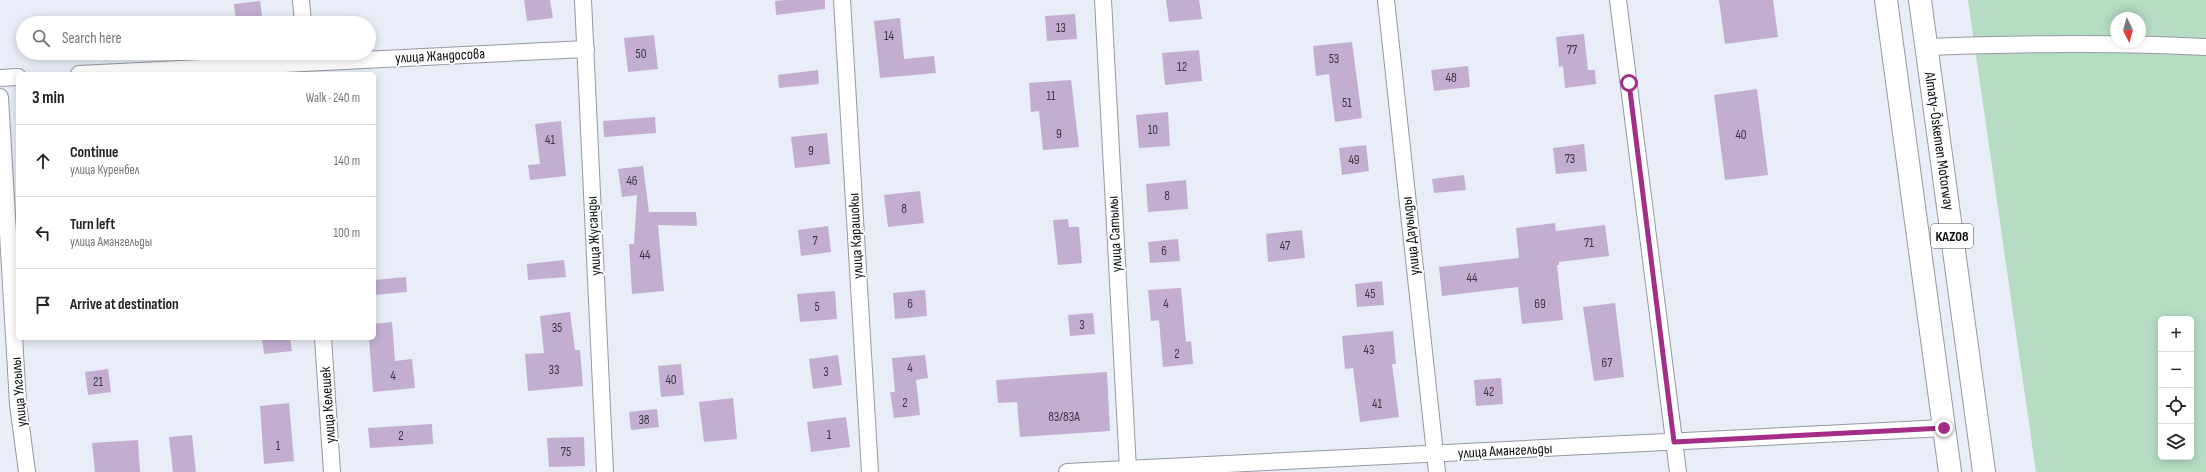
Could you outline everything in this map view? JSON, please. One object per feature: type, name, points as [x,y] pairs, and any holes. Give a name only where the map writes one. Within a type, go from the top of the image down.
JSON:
[{"type":"highway","name":"KAZ08","points":[[1886,0],[1949,469]]},
{"type":"highway","name":"Almaty-Öskemen Motorway","points":[[1920,0],[1984,466]]},
{"type":"highway","points":[[1949,469],[1984,466]]},
{"type":"street","points":[[301,0],[302,16]]},
{"type":"street","name":"улица Жусанды","points":[[583,0],[605,472]]},
{"type":"street","name":"улица Карашокы","points":[[842,0],[870,472]]},
{"type":"street","name":"улица Сатылы","points":[[1103,0],[1128,469]]},
{"type":"street","name":"улица Дауылды","points":[[1386,0],[1437,472]]},
{"type":"street","points":[[1618,0],[1678,472]]},
{"type":"street","points":[[1926,47],[2099,43],[2206,47]]},
{"type":"street","name":"улица Жандосова","points":[[376,59],[586,48]]},
{"type":"street","name":"улица Жандосова","points":[[119,72],[362,60]]},
{"type":"street","points":[[0,78],[16,77]]},
{"type":"street","name":"улица Улгылы","points":[[0,97],[18,404],[28,472]]},
{"type":"street","name":"улица Келешек","points":[[323,340],[332,472]]},
{"type":"street","name":"улица Амангельды","points":[[1067,472],[1944,428]]},
{"type":"green space","points":[[1968,0],[2206,0],[2206,472],[2036,472]]},
{"type":"building","points":[[524,0],[550,0],[553,18],[527,21]]},
{"type":"building","points":[[825,0],[825,9],[776,15],[775,1]]},
{"type":"building","points":[[1166,0],[1199,0],[1202,19],[1169,22]]},
{"type":"building","points":[[1719,0],[1773,0],[1778,37],[1725,44]]},
{"type":"building","points":[[260,1],[262,16],[235,16],[234,4]]},
{"type":"building","points":[[1075,14],[1077,39],[1047,41],[1045,16]]},
{"type":"building","points":[[900,18],[904,59],[934,56],[936,73],[880,78],[874,21]]},
{"type":"building","points":[[1584,34],[1588,70],[1595,70],[1596,84],[1565,88],[1563,66],[1559,67],[1556,37]]},
{"type":"building","points":[[654,35],[658,69],[628,72],[624,38]]},
{"type":"building","points":[[1352,42],[1362,118],[1335,122],[1329,74],[1316,76],[1313,46]]},
{"type":"building","points":[[1199,50],[1202,81],[1165,85],[1162,53]]},
{"type":"building","points":[[1468,66],[1470,87],[1434,91],[1431,70]]},
{"type":"building","points":[[818,70],[819,84],[779,88],[778,75]]},
{"type":"building","points":[[1071,80],[1079,147],[1043,150],[1039,111],[1031,112],[1029,83]]},
{"type":"building","points":[[1757,89],[1768,175],[1725,180],[1714,95]]},
{"type":"building","points":[[1168,112],[1170,146],[1139,148],[1136,115]]},
{"type":"building","points":[[655,117],[656,133],[604,137],[603,121]]},
{"type":"building","points":[[561,121],[566,176],[530,180],[528,165],[540,164],[535,124]]},
{"type":"building","points":[[827,133],[830,164],[795,168],[791,137]]},
{"type":"building","points":[[1584,144],[1587,171],[1556,174],[1553,148]]},
{"type":"building","points":[[1366,145],[1369,171],[1342,175],[1339,148]]},
{"type":"building","points":[[643,166],[649,212],[696,212],[697,226],[658,225],[664,291],[632,294],[629,244],[634,244],[637,195],[622,197],[618,169]]},
{"type":"building","points":[[1464,175],[1466,190],[1434,193],[1432,179]]},
{"type":"building","points":[[1186,180],[1188,209],[1148,212],[1146,184]]},
{"type":"building","points":[[920,191],[924,223],[888,227],[884,195]]},
{"type":"building","points":[[1068,219],[1069,227],[1079,227],[1082,263],[1058,265],[1053,220]]},
{"type":"building","points":[[1555,223],[1556,231],[1605,225],[1609,256],[1559,262],[1559,265],[1557,265],[1563,320],[1522,324],[1518,287],[1442,296],[1439,267],[1519,258],[1516,228]]},
{"type":"building","points":[[828,226],[831,252],[801,256],[798,230]]},
{"type":"building","points":[[1302,230],[1305,258],[1268,262],[1266,234]]},
{"type":"building","points":[[1178,239],[1180,261],[1150,263],[1148,242]]},
{"type":"building","points":[[564,260],[566,277],[528,280],[527,264]]},
{"type":"building","points":[[406,277],[407,292],[376,295],[376,280]]},
{"type":"building","points":[[1382,281],[1384,305],[1357,307],[1355,284]]},
{"type":"building","points":[[1181,288],[1186,342],[1191,341],[1193,364],[1163,367],[1159,320],[1151,321],[1148,290]]},
{"type":"building","points":[[925,290],[927,316],[895,319],[893,293]]},
{"type":"building","points":[[835,291],[837,319],[800,322],[797,294]]},
{"type":"building","points":[[1615,303],[1624,377],[1594,381],[1583,307]]},
{"type":"building","points":[[570,312],[575,350],[580,350],[583,386],[528,391],[525,354],[544,353],[540,316]]},
{"type":"building","points":[[1093,313],[1095,334],[1070,336],[1068,315]]},
{"type":"building","points":[[392,322],[395,361],[412,359],[415,388],[373,392],[369,340],[376,340],[376,324]]},
{"type":"building","points":[[1393,331],[1396,364],[1392,364],[1399,417],[1360,422],[1353,368],[1345,369],[1342,336]]},
{"type":"building","points":[[262,340],[290,340],[292,351],[264,354]]},
{"type":"building","points":[[838,355],[842,385],[813,389],[809,359]]},
{"type":"building","points":[[925,355],[928,378],[916,380],[920,415],[894,418],[890,392],[895,392],[892,358]]},
{"type":"building","points":[[681,364],[684,395],[661,397],[658,366]]},
{"type":"building","points":[[108,369],[111,392],[88,395],[85,372]]},
{"type":"building","points":[[1107,372],[1110,431],[1020,437],[1017,402],[998,403],[996,380]]},
{"type":"building","points":[[1501,378],[1503,404],[1476,406],[1474,380]]},
{"type":"building","points":[[733,398],[737,439],[704,442],[699,402]]},
{"type":"building","points":[[289,403],[294,461],[264,464],[260,406]]},
{"type":"building","points":[[657,409],[659,427],[631,430],[629,412]]},
{"type":"building","points":[[846,417],[850,447],[811,452],[807,422]]},
{"type":"building","points":[[432,424],[433,444],[370,448],[368,428]]},
{"type":"building","points":[[192,435],[196,472],[173,472],[169,437]]},
{"type":"building","points":[[584,437],[585,466],[549,467],[547,438]]},
{"type":"building","points":[[138,440],[140,472],[95,472],[92,443]]},
{"type":"route","points":[[1629,83],[1674,442],[1944,428]]}]
